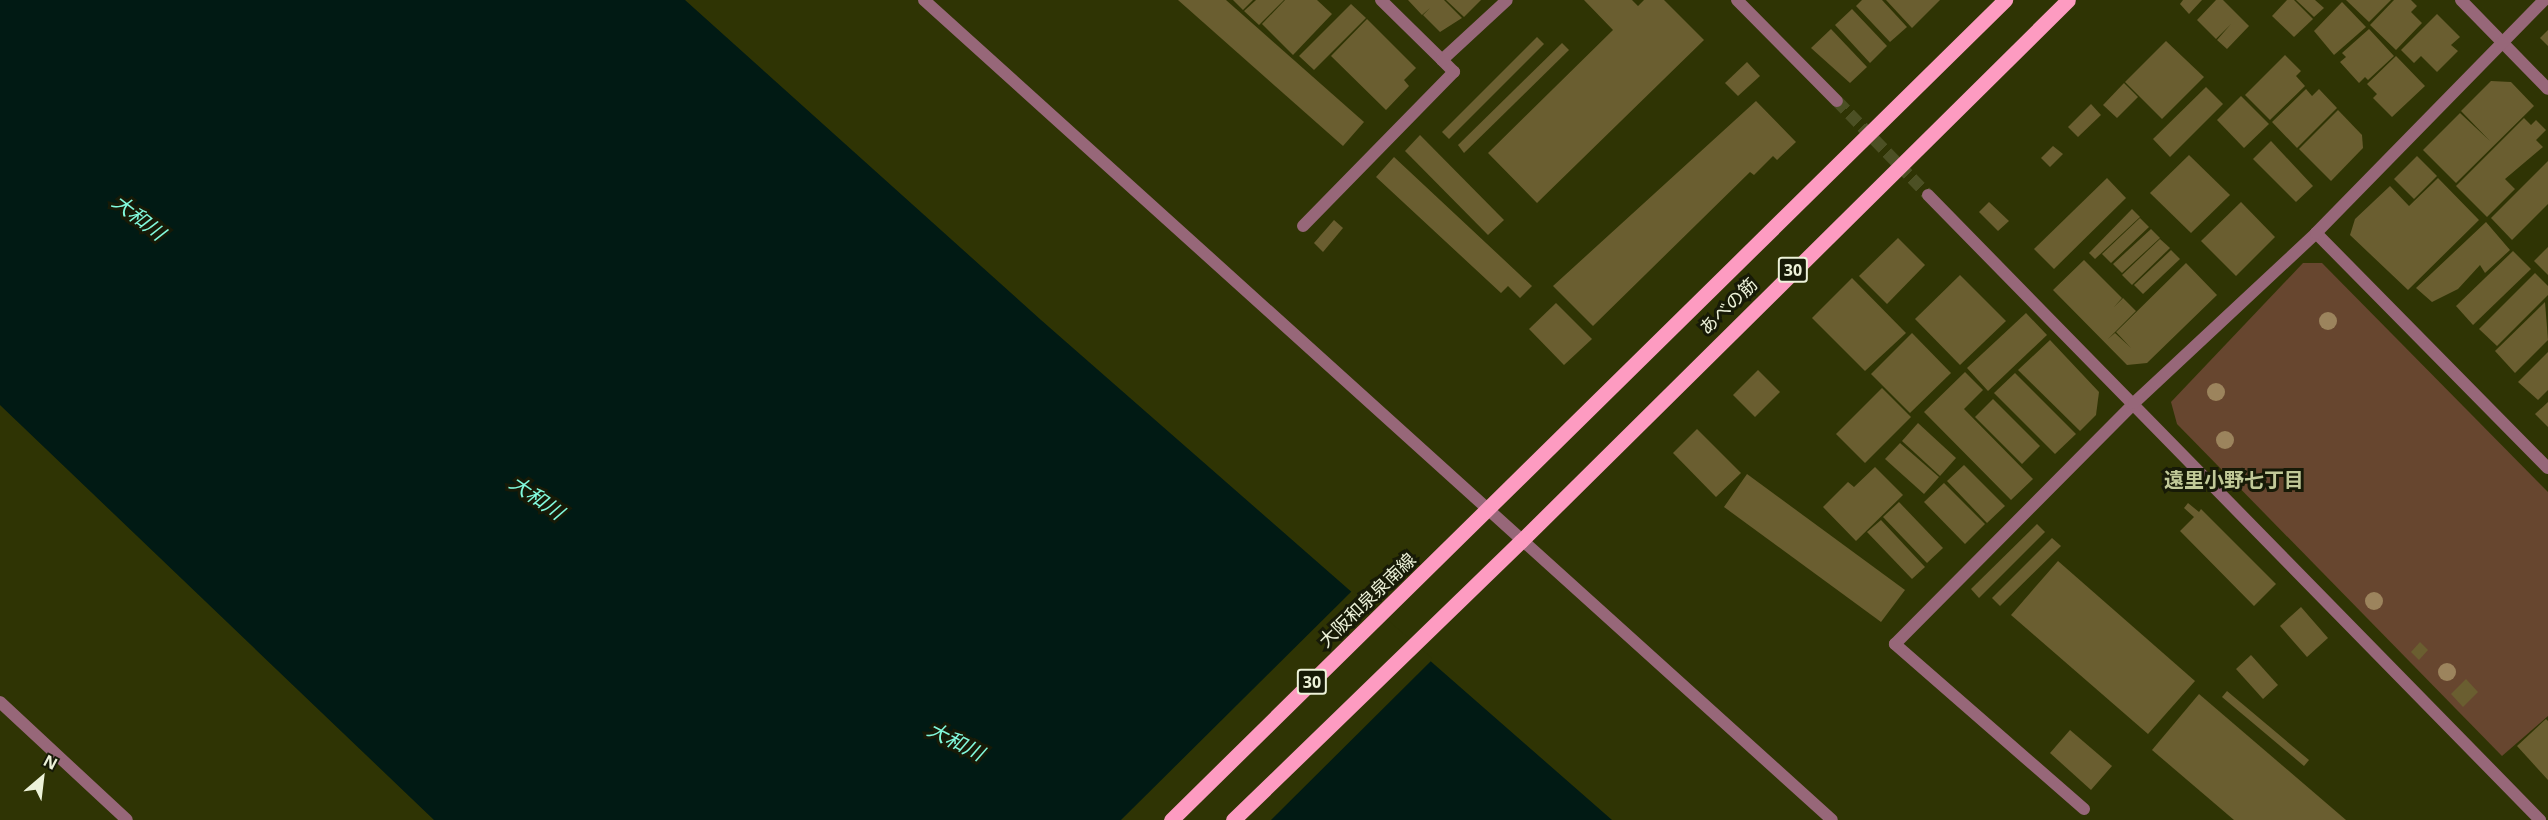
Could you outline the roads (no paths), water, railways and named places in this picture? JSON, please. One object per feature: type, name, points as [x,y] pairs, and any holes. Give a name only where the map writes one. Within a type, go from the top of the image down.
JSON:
[{"type":"main road","name":"あべの筋","points":[[1488,509],[1520,473],[2005,0]]},
{"type":"main road","name":"あべの筋","points":[[1521,541],[2068,0]]},
{"type":"main road","name":"大阪和泉泉南線","points":[[1171,820],[1488,509]]},
{"type":"main road","name":"30","points":[[1233,820],[1521,541]]},
{"type":"street","points":[[924,0],[1832,820]]},
{"type":"street","points":[[1303,226],[1454,72],[1381,0]]},
{"type":"street","points":[[1442,60],[1507,0]]},
{"type":"street","points":[[1737,0],[1837,101]]},
{"type":"street","points":[[2461,0],[2548,89]]},
{"type":"street","points":[[2084,809],[1895,644],[2134,403],[2316,233],[2501,41],[2544,0]]},
{"type":"street","points":[[1928,195],[2540,820]]},
{"type":"street","points":[[2316,233],[2548,468]]},
{"type":"street","points":[[0,702],[127,820]]},
{"type":"water","name":"大和川","points":[[0,0],[685,0],[1041,320],[1612,820],[434,820],[0,405]]},
{"type":"tunnel","points":[[1837,101],[1928,195]]},
{"type":"district","name":"遠里小野七丁目","points":[[2234,479]]}]
